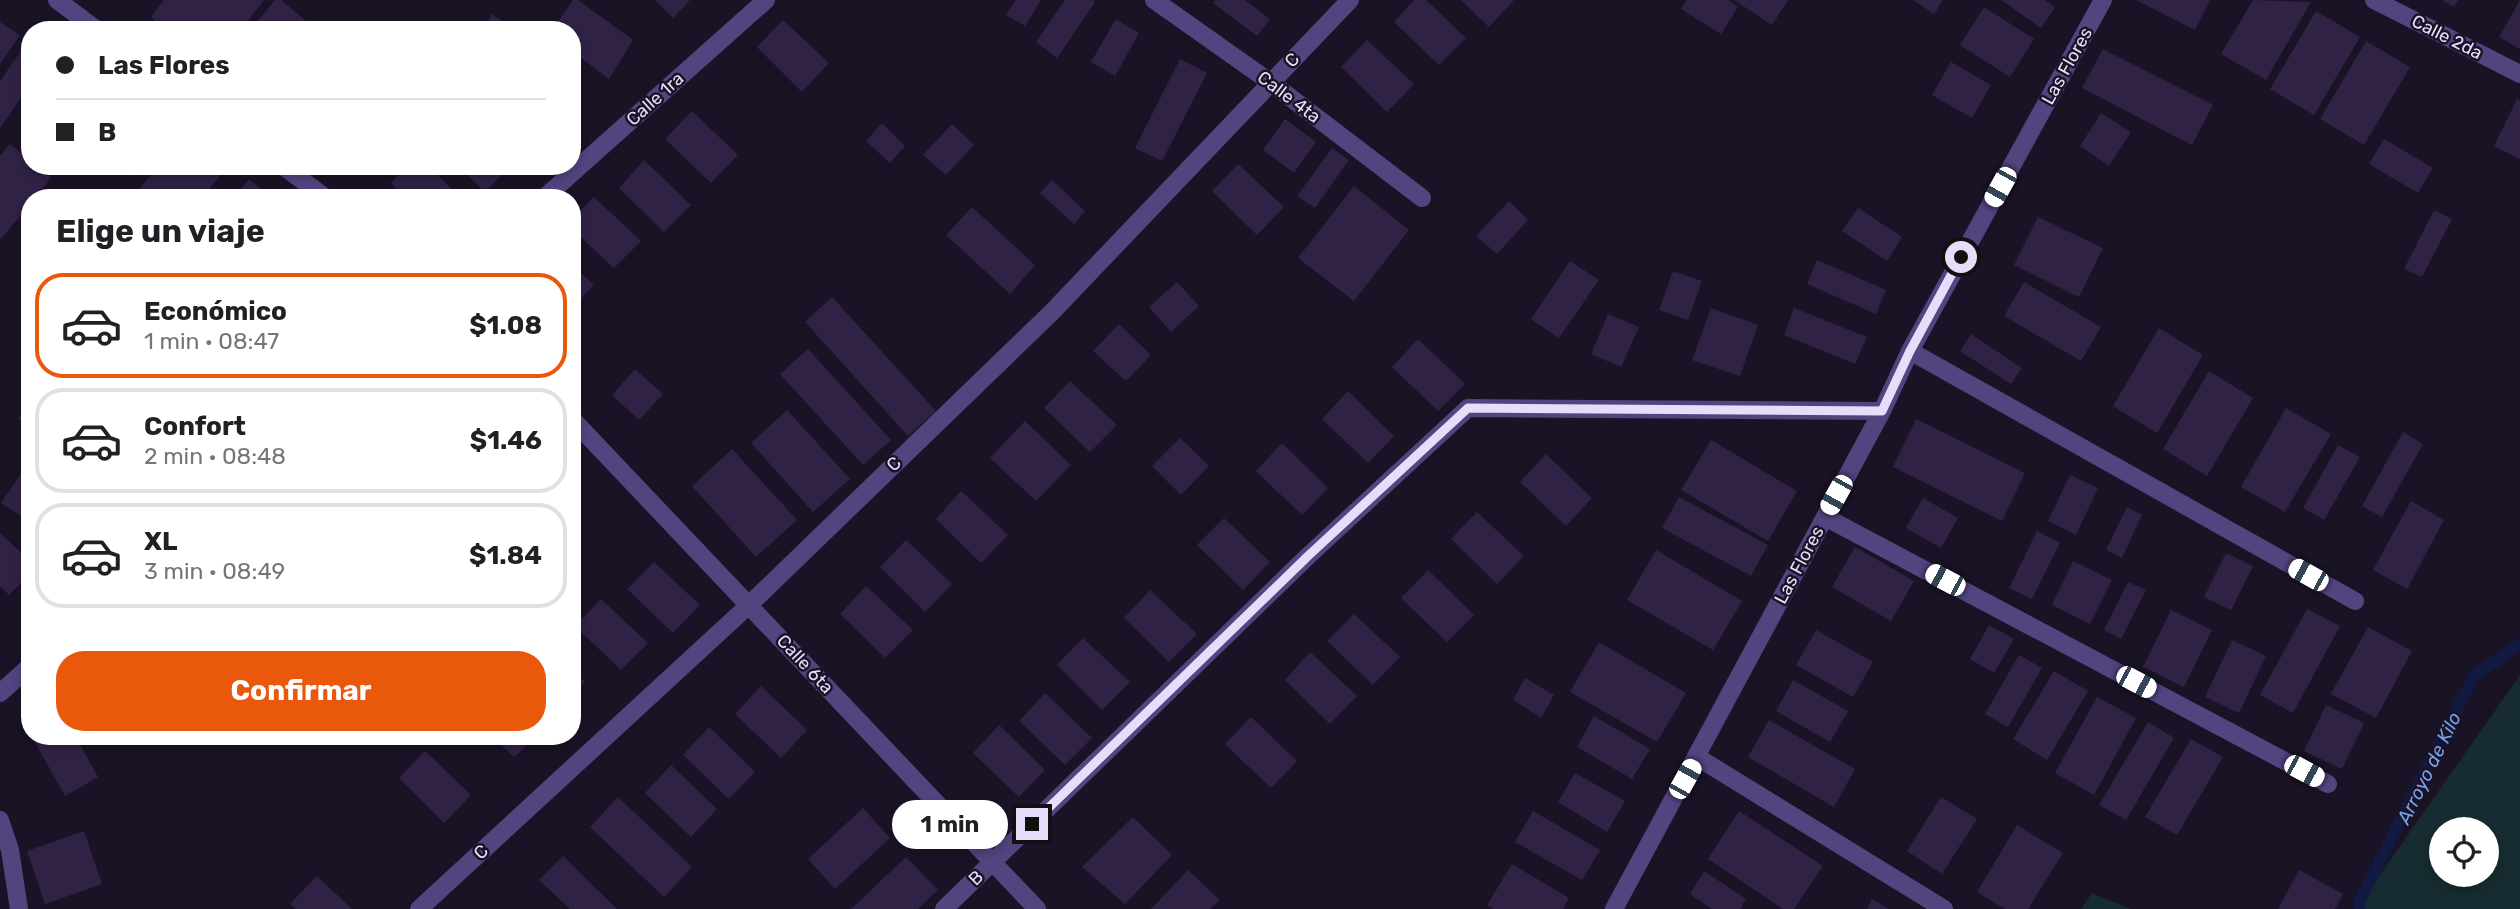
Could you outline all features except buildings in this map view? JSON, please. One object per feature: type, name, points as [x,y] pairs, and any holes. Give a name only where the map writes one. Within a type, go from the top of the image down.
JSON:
[{"type":"street","points":[[57,0],[85,21]]},
{"type":"street","name":"Calle 1ra","points":[[581,165],[766,0]]},
{"type":"street","name":"Calle 4ta","points":[[1154,0],[1270,82],[1422,198]]},
{"type":"street","name":"C","points":[[419,909],[749,605],[1052,312],[1350,0]]},
{"type":"street","name":"Las Flores","points":[[1614,909],[1882,411],[1910,351],[2103,0]]},
{"type":"street","name":"Calle 2da","points":[[2374,0],[2520,74]]},
{"type":"street","points":[[295,175],[314,189]]},
{"type":"street","name":"Calle 1ra","points":[[554,189],[570,175]]},
{"type":"street","points":[[1910,351],[2355,601]]},
{"type":"street","name":"B","points":[[944,909],[1298,566],[1468,408],[1882,411]]},
{"type":"street","name":"Calle 6ta","points":[[581,428],[1037,909]]},
{"type":"street","points":[[1825,517],[2328,784]]},
{"type":"street","points":[[0,693],[21,674]]},
{"type":"street","points":[[1697,757],[1944,909]]},
{"type":"street","points":[[0,820],[5,854],[19,909]]},
{"type":"green space","points":[[2520,675],[2520,909],[2356,909]]},
{"type":"green space","points":[[2092,893],[2131,909],[2081,909]]},
{"type":"waterway","name":"Arroyo de Kilo","points":[[2359,909],[2360,900],[2474,676],[2520,644]]},
{"type":"route","points":[[1032,824],[1308,556],[1468,408],[1882,411],[1910,351],[1961,257]]}]
